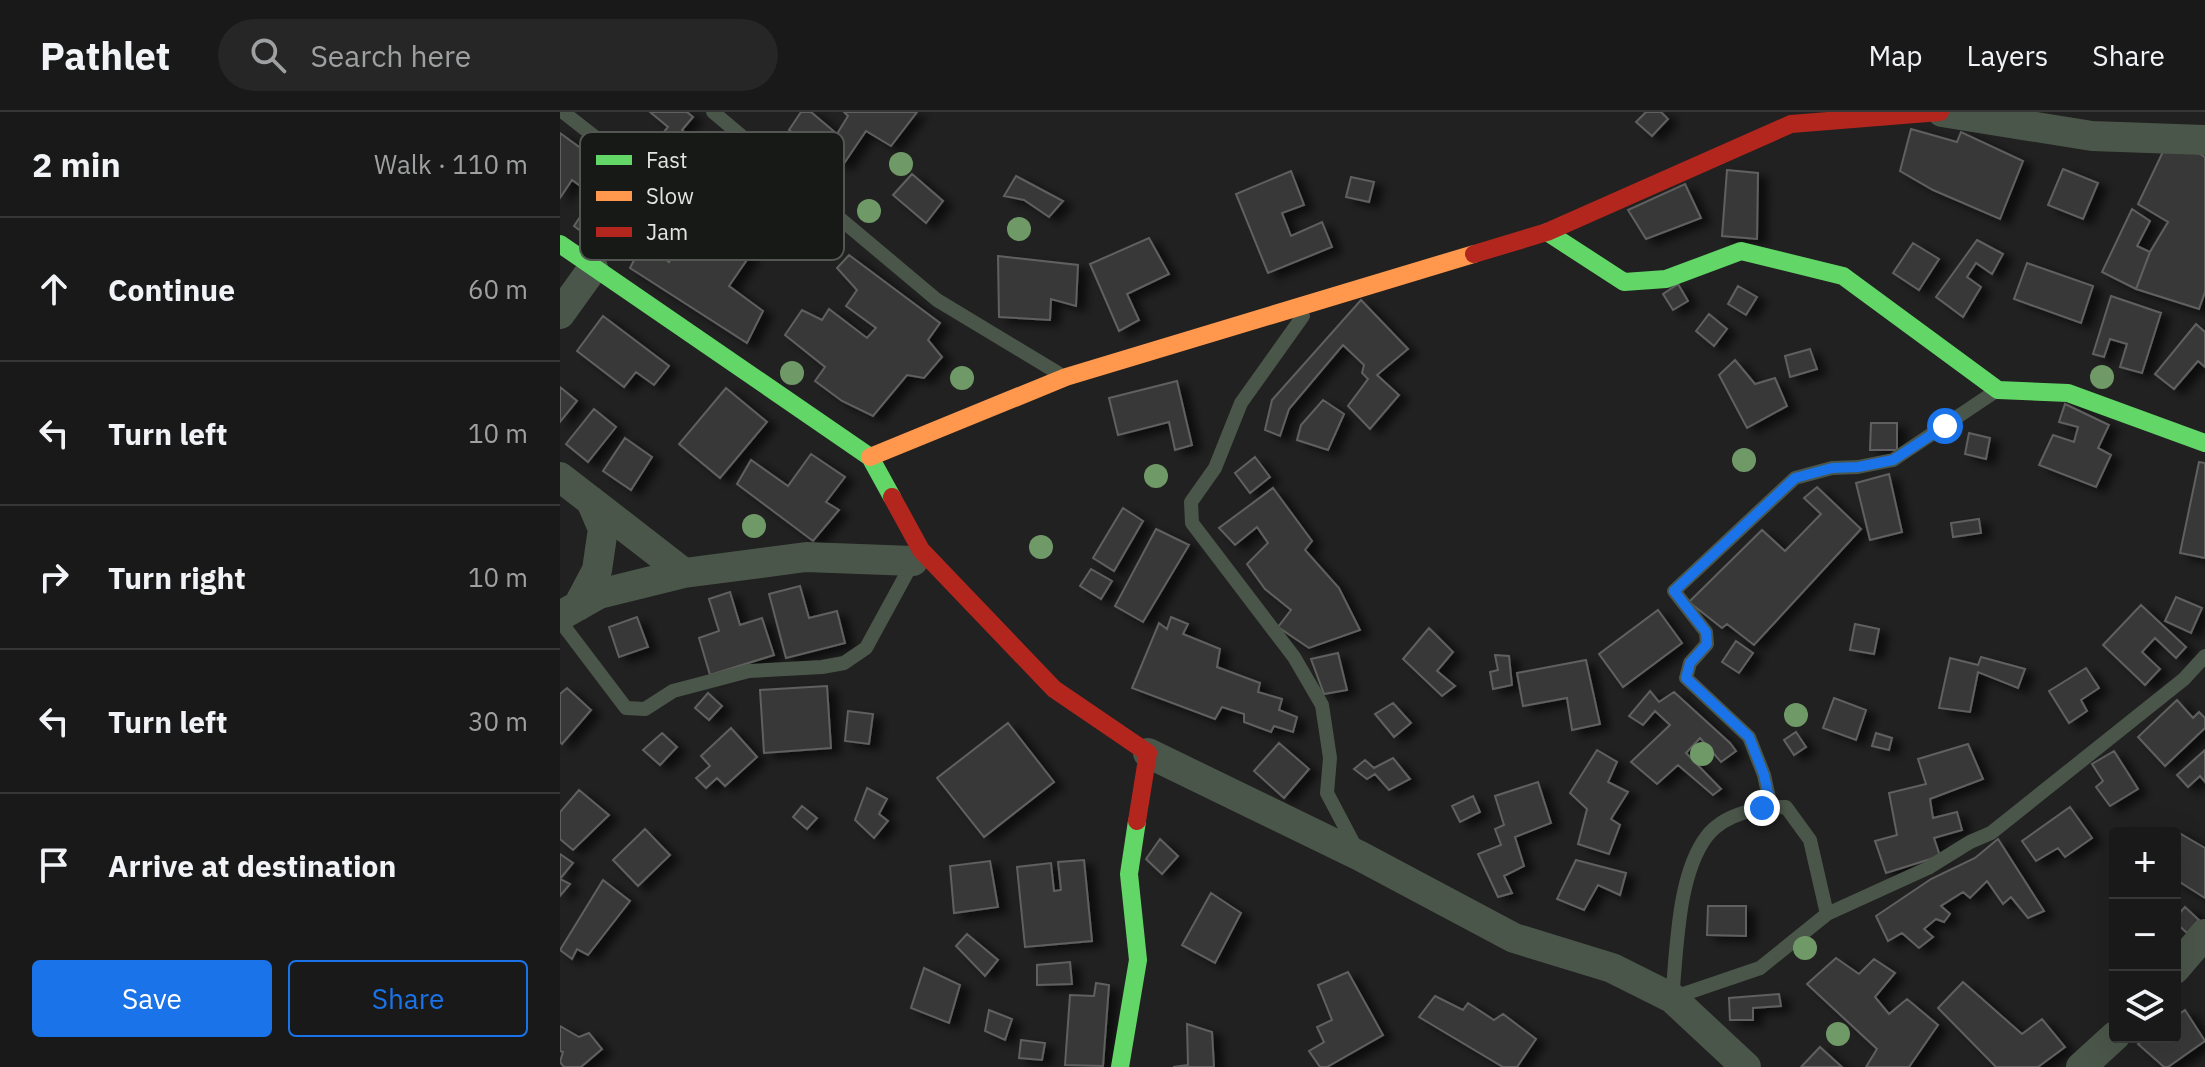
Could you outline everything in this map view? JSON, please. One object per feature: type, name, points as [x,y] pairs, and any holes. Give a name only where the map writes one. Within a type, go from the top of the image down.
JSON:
[{"type":"street","points":[[870,457],[1066,377],[1547,232],[1791,124],[1941,112],[2092,136],[2205,140]]},
{"type":"street","points":[[1547,232],[1624,282],[1666,279],[1741,251],[1843,276],[1998,390],[2068,393],[2205,443]]},
{"type":"street","points":[[560,244],[580,259]]},
{"type":"street","points":[[582,260],[870,457],[917,555],[1054,689],[1148,753],[1360,856],[1514,938],[1612,968],[1672,998],[1746,1067]]},
{"type":"street","points":[[560,314],[593,268]]},
{"type":"street","points":[[560,477],[684,573]]},
{"type":"street","points":[[566,615],[597,570],[603,529],[591,501]]},
{"type":"street","points":[[566,615],[599,594],[684,573],[806,557],[917,555]]},
{"type":"street","points":[[1120,1067],[1138,960],[1129,874],[1148,753]]},
{"type":"street","points":[[2181,962],[2205,934]]},
{"type":"street","points":[[2081,1067],[2109,1041]]},
{"type":"lane","points":[[563,112],[589,132]]},
{"type":"lane","points":[[713,112],[737,132]]},
{"type":"lane","points":[[726,123],[737,112]]},
{"type":"lane","points":[[844,222],[937,300],[1066,377]]},
{"type":"lane","points":[[1313,303],[1241,403],[1215,468],[1191,502],[1192,523],[1294,657],[1322,705],[1330,758],[1327,793],[1360,856]]},
{"type":"lane","points":[[1771,807],[1764,775],[1749,737],[1686,678],[1690,663],[1707,644],[1706,632],[1674,591],[1795,478],[1832,468],[1893,460],[1998,390]]},
{"type":"lane","points":[[566,615],[626,708],[645,709],[673,691],[749,671],[844,663],[866,648],[917,555]]},
{"type":"lane","points":[[1827,914],[1810,840],[1786,807],[1736,815],[1708,835],[1691,869],[1679,923],[1672,998],[1760,968],[1827,914],[1928,868],[1991,833],[2184,679],[2205,656]]},
{"type":"building","points":[[650,112],[687,112],[693,117],[682,130],[684,132],[664,132],[668,127]]},
{"type":"building","points":[[801,112],[811,112],[835,132],[792,132],[789,130]]},
{"type":"building","points":[[844,112],[917,112],[891,146],[866,131],[844,164],[844,132],[838,132],[848,116]]},
{"type":"building","points":[[1646,112],[1661,112],[1668,119],[1652,136],[1636,122]]},
{"type":"building","points":[[1911,129],[1957,142],[1961,132],[2023,161],[2000,219],[1933,190],[1900,171]]},
{"type":"building","points":[[560,133],[580,148],[580,186],[572,180],[560,198]]},
{"type":"building","points":[[2170,137],[2205,157],[2205,292],[2199,309],[2136,289],[2150,252],[2168,222],[2138,204]]},
{"type":"building","points":[[2063,169],[2098,183],[2083,219],[2048,205]]},
{"type":"building","points":[[1727,170],[1758,173],[1757,239],[1722,236]]},
{"type":"building","points":[[1291,171],[1304,205],[1282,213],[1291,236],[1322,222],[1332,247],[1268,273],[1236,194]]},
{"type":"building","points":[[912,174],[943,201],[926,223],[893,195]]},
{"type":"building","points":[[1016,176],[1063,201],[1049,217],[1024,200],[1004,196]]},
{"type":"building","points":[[1351,177],[1374,182],[1369,202],[1346,197]]},
{"type":"building","points":[[1685,184],[1701,218],[1646,239],[1628,210]]},
{"type":"building","points":[[2132,209],[2150,221],[2137,246],[2150,252],[2136,289],[2102,272]]},
{"type":"building","points":[[580,217],[580,230],[574,226]]},
{"type":"building","points":[[1149,238],[1169,274],[1127,294],[1139,320],[1119,331],[1090,264]]},
{"type":"building","points":[[1977,240],[2003,254],[1992,274],[1976,263],[1967,277],[1981,287],[1963,317],[1936,297]]},
{"type":"building","points":[[1913,243],[1939,259],[1919,290],[1893,273]]},
{"type":"building","points":[[849,255],[940,323],[928,340],[942,357],[924,378],[907,375],[873,416],[842,401],[815,381],[825,367],[785,335],[802,310],[822,320],[829,309],[867,338],[876,328],[846,306],[857,290],[837,268]]},
{"type":"building","points":[[998,256],[1078,265],[1076,306],[1051,299],[1050,320],[999,317]]},
{"type":"building","points":[[634,260],[747,260],[729,286],[763,311],[747,343],[630,268]]},
{"type":"building","points":[[2027,263],[2093,286],[2081,323],[2014,299]]},
{"type":"building","points":[[1678,284],[1688,301],[1673,310],[1663,294]]},
{"type":"building","points":[[1738,286],[1757,297],[1746,315],[1728,304]]},
{"type":"building","points":[[2111,296],[2161,313],[2142,373],[2120,367],[2127,344],[2110,339],[2104,357],[2093,354]]},
{"type":"building","points":[[1361,300],[1408,349],[1377,375],[1399,395],[1370,429],[1348,406],[1368,379],[1362,373],[1364,365],[1343,345],[1289,409],[1280,436],[1265,430],[1272,400]]},
{"type":"building","points":[[1709,314],[1727,329],[1714,346],[1696,331]]},
{"type":"building","points":[[603,316],[669,366],[654,385],[636,372],[624,387],[577,351]]},
{"type":"building","points":[[2196,324],[2205,332],[2205,367],[2198,361],[2174,389],[2155,374]]},
{"type":"building","points":[[1810,349],[1817,369],[1790,377],[1785,356]]},
{"type":"building","points":[[1735,360],[1755,384],[1775,378],[1787,406],[1747,428],[1719,375]]},
{"type":"building","points":[[1177,381],[1192,445],[1175,450],[1169,422],[1118,435],[1109,398]]},
{"type":"building","points":[[560,387],[577,401],[560,422]]},
{"type":"building","points":[[726,388],[767,422],[720,478],[679,444]]},
{"type":"building","points":[[1323,400],[1344,414],[1328,450],[1297,440],[1301,425]]},
{"type":"building","points":[[2065,404],[2109,425],[2098,448],[2111,455],[2096,487],[2039,465],[2053,435],[2074,442],[2078,427],[2059,422]]},
{"type":"building","points":[[594,409],[616,427],[588,462],[566,444]]},
{"type":"building","points":[[1871,423],[1897,423],[1897,450],[1870,450]]},
{"type":"building","points":[[1969,433],[1990,438],[1986,459],[1965,454]]},
{"type":"building","points":[[625,438],[652,457],[631,490],[603,471]]},
{"type":"building","points":[[811,454],[845,477],[826,502],[839,510],[813,541],[737,484],[751,460],[788,486]]},
{"type":"building","points":[[1255,457],[1270,477],[1250,493],[1235,473]]},
{"type":"building","points":[[2199,462],[2205,463],[2205,558],[2180,553]]},
{"type":"building","points":[[1889,474],[1902,532],[1870,540],[1856,483]]},
{"type":"building","points":[[1817,487],[1861,529],[1754,645],[1727,624],[1722,628],[1689,602],[1762,530],[1785,551],[1821,514],[1804,498]]},
{"type":"building","points":[[1273,488],[1312,541],[1305,550],[1339,588],[1360,630],[1309,648],[1278,627],[1291,610],[1265,589],[1247,564],[1268,543],[1257,527],[1235,545],[1219,528]]},
{"type":"building","points":[[1123,508],[1143,521],[1114,571],[1093,558]]},
{"type":"building","points":[[1979,519],[1981,533],[1953,537],[1951,523]]},
{"type":"building","points":[[1156,529],[1189,545],[1143,622],[1115,606]]},
{"type":"building","points":[[1091,569],[1112,581],[1101,599],[1080,586]]},
{"type":"building","points":[[800,586],[809,618],[837,611],[845,643],[786,658],[769,594]]},
{"type":"building","points":[[730,592],[740,625],[762,618],[774,655],[710,675],[699,638],[719,631],[709,599]]},
{"type":"building","points":[[2176,597],[2202,608],[2191,633],[2165,621]]},
{"type":"building","points":[[2141,605],[2186,647],[2176,658],[2155,638],[2142,652],[2160,669],[2145,685],[2103,645]]},
{"type":"building","points":[[1658,610],[1682,643],[1623,687],[1599,654]]},
{"type":"building","points":[[637,617],[648,647],[619,657],[609,627]]},
{"type":"building","points":[[1171,617],[1188,624],[1183,634],[1220,649],[1217,667],[1260,683],[1258,692],[1282,699],[1279,710],[1297,717],[1293,732],[1274,726],[1271,732],[1244,722],[1244,714],[1222,707],[1215,719],[1132,688],[1159,623],[1167,629]]},
{"type":"building","points":[[1855,624],[1879,629],[1874,654],[1850,650]]},
{"type":"building","points":[[1429,628],[1453,652],[1437,671],[1455,686],[1442,696],[1403,659]]},
{"type":"building","points":[[1736,641],[1753,653],[1739,673],[1722,662]]},
{"type":"building","points":[[1338,653],[1347,690],[1324,694],[1311,659]]},
{"type":"building","points":[[1495,655],[1509,656],[1512,685],[1493,689],[1490,672],[1498,670]]},
{"type":"building","points":[[1981,657],[2025,669],[2018,688],[1978,672],[1970,712],[1939,708],[1950,658],[1978,665]]},
{"type":"building","points":[[1586,660],[1600,724],[1572,730],[1567,698],[1523,706],[1517,673]]},
{"type":"building","points":[[2086,668],[2099,688],[2081,700],[2087,711],[2069,723],[2049,691]]},
{"type":"building","points":[[827,686],[831,748],[764,753],[760,690]]},
{"type":"building","points":[[567,688],[591,710],[562,744],[560,694]]},
{"type":"building","points":[[1650,691],[1659,702],[1674,692],[1736,751],[1721,762],[1700,738],[1686,753],[1721,789],[1713,795],[1678,765],[1657,784],[1631,762],[1670,725],[1655,711],[1643,725],[1629,716]]},
{"type":"building","points":[[708,693],[722,706],[709,720],[695,708]]},
{"type":"building","points":[[1834,698],[1866,710],[1856,740],[1823,728]]},
{"type":"building","points":[[2177,700],[2193,718],[2199,712],[2205,718],[2205,728],[2165,766],[2138,737]]},
{"type":"building","points":[[1393,703],[1411,723],[1394,737],[1375,714]]},
{"type":"building","points":[[848,711],[873,714],[869,744],[845,741]]},
{"type":"building","points":[[1008,723],[1054,782],[984,837],[937,778]]},
{"type":"building","points":[[731,728],[757,757],[725,786],[717,778],[706,788],[696,778],[710,766],[701,756]]},
{"type":"building","points":[[1796,732],[1806,747],[1794,755],[1784,740]]},
{"type":"building","points":[[662,733],[677,747],[660,765],[643,750]]},
{"type":"building","points":[[1876,733],[1892,738],[1889,750],[1872,746]]},
{"type":"building","points":[[1279,743],[1309,769],[1284,798],[1254,771]]},
{"type":"building","points":[[1968,744],[1983,779],[1930,799],[1933,818],[1957,812],[1962,830],[1934,838],[1940,856],[1886,873],[1875,841],[1897,835],[1889,793],[1926,784],[1918,759]]},
{"type":"building","points":[[1597,750],[1617,762],[1608,782],[1628,792],[1611,819],[1620,825],[1609,854],[1578,844],[1587,809],[1570,793]]},
{"type":"building","points":[[2205,750],[2205,782],[2200,776],[2188,787],[2177,775]]},
{"type":"building","points":[[2114,751],[2138,789],[2110,806],[2096,787],[2103,781],[2092,764]]},
{"type":"building","points":[[1393,758],[1410,779],[1389,790],[1375,774],[1367,779],[1354,769],[1365,760],[1374,768]]},
{"type":"building","points":[[1538,782],[1551,823],[1515,837],[1524,866],[1504,876],[1512,893],[1498,897],[1478,854],[1501,845],[1495,829],[1504,825],[1495,796]]},
{"type":"building","points":[[867,788],[887,799],[879,814],[888,821],[874,838],[855,820]]},
{"type":"building","points":[[579,790],[609,815],[573,850],[560,839],[560,812]]},
{"type":"building","points":[[1473,796],[1480,812],[1460,822],[1452,806]]},
{"type":"building","points":[[802,806],[817,818],[807,829],[793,817]]},
{"type":"building","points":[[2070,807],[2092,838],[2065,857],[2058,848],[2036,861],[2022,841]]},
{"type":"building","points":[[645,829],[670,855],[638,886],[613,860]]},
{"type":"building","points":[[2181,834],[2205,848],[2205,898],[2181,883]]},
{"type":"building","points":[[1160,839],[1178,856],[1162,874],[1146,859]]},
{"type":"building","points":[[1998,839],[2044,911],[2028,918],[2011,897],[2003,904],[1987,881],[1970,898],[1963,892],[1941,906],[1950,914],[1944,922],[1936,919],[1924,929],[1933,937],[1919,948],[1902,933],[1888,941],[1876,916],[1931,879],[1975,858]]},
{"type":"building","points":[[560,854],[573,863],[560,879]]},
{"type":"building","points":[[1084,860],[1092,941],[1025,947],[1017,867],[1051,863],[1054,891],[1061,890],[1058,862]]},
{"type":"building","points":[[1576,860],[1626,873],[1620,895],[1598,885],[1584,910],[1557,899]]},
{"type":"building","points":[[990,861],[998,907],[954,913],[950,866]]},
{"type":"building","points":[[560,879],[570,884],[560,896]]},
{"type":"building","points":[[603,880],[630,901],[588,955],[577,949],[572,959],[560,950]]},
{"type":"building","points":[[1211,893],[1241,913],[1215,963],[1182,945]]},
{"type":"building","points":[[1708,906],[1746,906],[1746,936],[1707,935]]},
{"type":"building","points":[[2185,907],[2199,920],[2187,933],[2181,928],[2181,911]]},
{"type":"building","points":[[967,934],[998,960],[985,976],[956,946]]},
{"type":"building","points":[[1836,958],[1859,974],[1874,959],[1895,973],[1875,997],[1889,1014],[1907,999],[1938,1025],[1909,1067],[1866,1067],[1877,1049],[1807,984]]},
{"type":"building","points":[[1070,962],[1072,984],[1037,985],[1037,965]]},
{"type":"building","points":[[924,968],[960,985],[949,1023],[911,1008]]},
{"type":"building","points":[[1348,972],[1383,1035],[1327,1067],[1320,1067],[1309,1051],[1324,1042],[1317,1027],[1332,1020],[1318,985]]},
{"type":"building","points":[[1963,982],[2022,1034],[2042,1019],[2065,1047],[2038,1067],[1996,1067],[1938,1008]]},
{"type":"building","points":[[1096,983],[1109,985],[1103,1066],[1065,1065],[1070,995],[1094,996]]},
{"type":"building","points":[[1779,994],[1781,1006],[1753,1008],[1753,1020],[1730,1020],[1729,998]]},
{"type":"building","points":[[1435,996],[1463,1010],[1468,1003],[1494,1020],[1503,1014],[1536,1039],[1517,1067],[1503,1067],[1419,1017]]},
{"type":"building","points":[[989,1010],[1012,1019],[1005,1040],[985,1031]]},
{"type":"building","points":[[2185,1010],[2205,1041],[2164,1067],[2138,1044],[2181,1043],[2181,1013]]},
{"type":"building","points":[[1187,1024],[1212,1032],[1214,1067],[1173,1067],[1188,1065]]},
{"type":"building","points":[[560,1026],[579,1037],[589,1033],[602,1049],[581,1067],[564,1067],[560,1062],[563,1052],[560,1051]]},
{"type":"building","points":[[1021,1040],[1045,1043],[1042,1060],[1019,1058]]},
{"type":"building","points":[[1820,1047],[1842,1067],[1801,1067]]},
{"type":"traffic: fast","points":[[1547,232],[1624,282],[1666,279],[1741,251],[1843,276],[1998,390],[2068,393],[2205,443]]},
{"type":"traffic: fast","points":[[560,244],[580,258]]},
{"type":"traffic: fast","points":[[583,260],[870,457],[892,497]]},
{"type":"traffic: fast","points":[[1120,1067],[1138,960],[1129,874],[1137,821]]},
{"type":"traffic: slow","points":[[870,457],[1066,377],[1474,254]]},
{"type":"traffic: jam","points":[[1474,254],[1547,232],[1791,124],[1940,112]]},
{"type":"traffic: jam","points":[[892,497],[921,550],[1054,689],[1148,753],[1137,821]]},
{"type":"route","points":[[1762,808],[1771,807],[1764,775],[1749,737],[1686,678],[1690,663],[1707,644],[1706,632],[1674,591],[1795,478],[1832,468],[1893,460],[1945,426]]}]
